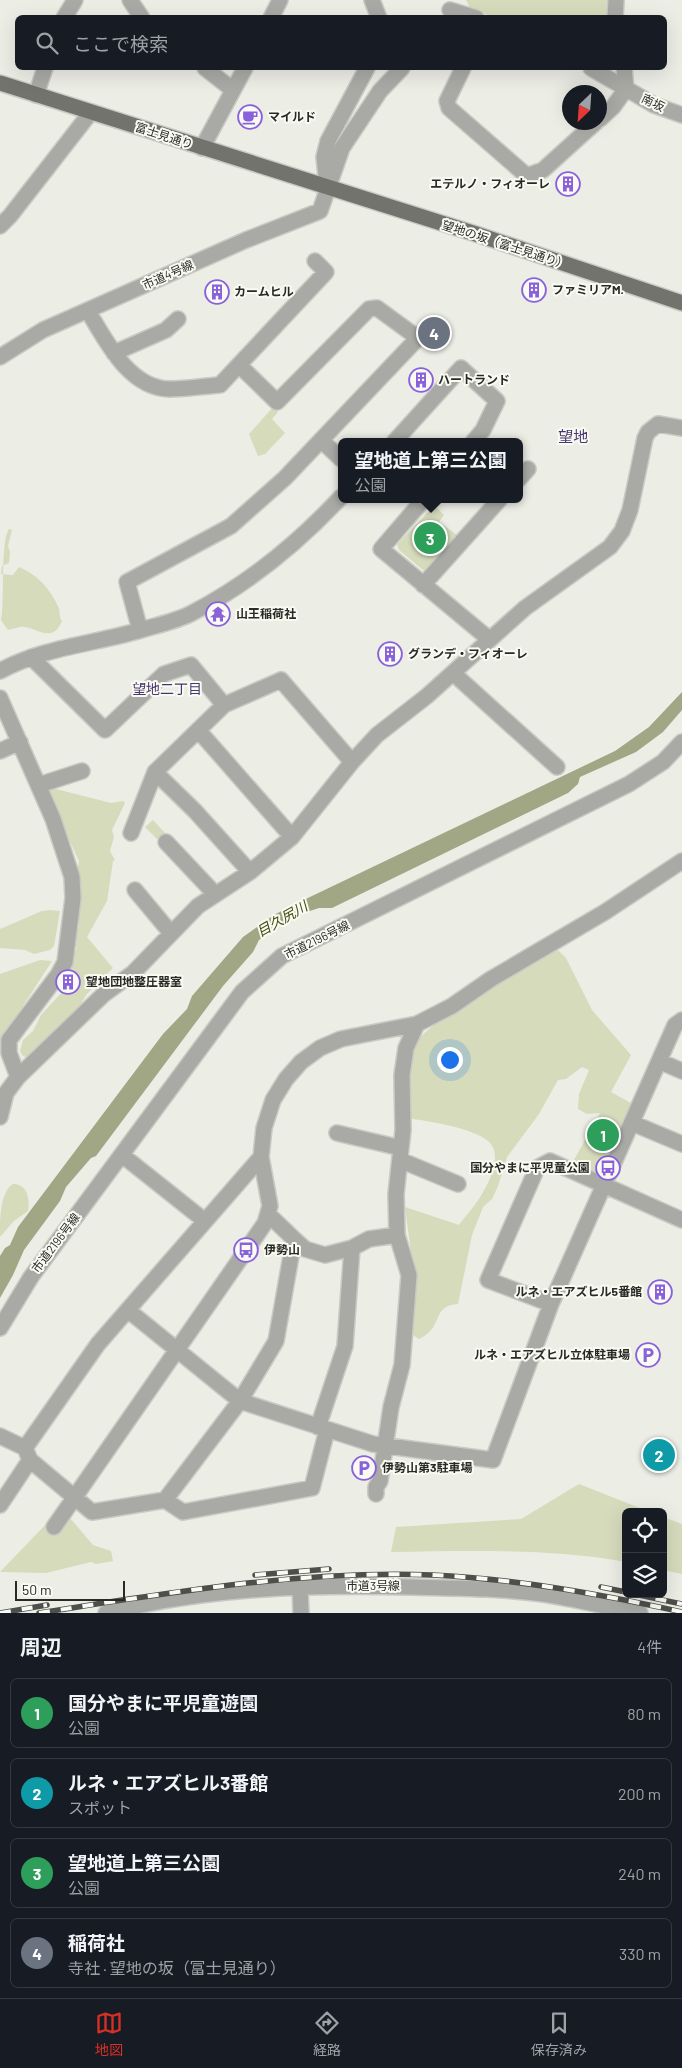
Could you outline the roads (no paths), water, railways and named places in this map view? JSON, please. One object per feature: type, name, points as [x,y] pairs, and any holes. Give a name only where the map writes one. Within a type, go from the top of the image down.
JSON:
[{"type":"main road","name":"富士見通り","points":[[0,83],[328,189]]},
{"type":"main road","name":"望地の坂（富士見通り）","points":[[328,189],[476,234],[682,303]]},
{"type":"street","points":[[66,15],[75,0]]},
{"type":"street","points":[[130,0],[140,15]]},
{"type":"street","points":[[272,15],[280,0]]},
{"type":"street","points":[[372,0],[378,15]]},
{"type":"street","points":[[615,15],[616,0]]},
{"type":"street","points":[[450,9],[467,15]]},
{"type":"street","points":[[36,95],[45,70]]},
{"type":"street","points":[[208,70],[233,90]]},
{"type":"street","points":[[202,148],[244,70]]},
{"type":"street","points":[[328,189],[324,157],[328,141],[366,70]]},
{"type":"street","name":"市道4号線","points":[[0,357],[43,330],[246,240],[320,211],[342,148],[380,91],[400,70]]},
{"type":"street","points":[[462,70],[447,101],[449,108],[527,176],[543,170],[587,130]]},
{"type":"street","name":"南坂","points":[[595,70],[654,105],[682,115]]},
{"type":"street","points":[[607,113],[626,89],[624,70]]},
{"type":"street","points":[[0,226],[10,216],[91,112]]},
{"type":"street","points":[[88,311],[114,353],[148,384],[168,389],[220,386],[326,272],[315,261]]},
{"type":"street","points":[[140,630],[127,582],[238,520],[285,478],[418,338],[376,308],[370,309],[277,402],[240,366]]},
{"type":"street","points":[[114,353],[166,330],[178,319]]},
{"type":"street","points":[[398,438],[462,368],[497,401],[483,430],[476,438]]},
{"type":"street","points":[[0,1117],[6,1093],[18,1077],[103,995],[133,973],[170,932],[198,906],[250,872],[292,837],[352,762],[377,735],[453,673],[539,598],[590,563],[614,543],[622,531],[630,510],[643,444],[648,432],[658,424],[682,428]]},
{"type":"street","points":[[321,440],[338,456]]},
{"type":"street","points":[[0,672],[31,657],[140,630],[191,613],[258,571],[294,545],[338,500]]},
{"type":"street","points":[[420,503],[381,548],[490,639]]},
{"type":"street","points":[[423,585],[462,532],[495,503]]},
{"type":"street","points":[[31,657],[105,730],[164,674],[191,665],[224,705]]},
{"type":"street","points":[[453,673],[558,767]]},
{"type":"street","points":[[131,833],[155,772],[224,705],[282,680],[352,762]]},
{"type":"street","points":[[0,698],[53,819],[72,877],[72,905],[64,962],[58,975],[9,1040],[9,1053],[18,1077]]},
{"type":"street","points":[[198,730],[292,837]]},
{"type":"street","points":[[0,751],[20,742]]},
{"type":"street","name":"市道2196号線","points":[[0,1328],[31,1277],[242,992],[282,956],[629,784],[663,762],[682,742]]},
{"type":"street","points":[[39,785],[82,771]]},
{"type":"street","points":[[155,772],[250,872]]},
{"type":"street","points":[[166,842],[215,894]]},
{"type":"street","points":[[54,1526],[178,1351],[269,1215],[270,1206],[262,1157],[264,1128],[273,1100],[286,1079],[301,1062],[320,1048],[341,1039],[417,1024],[452,1006],[491,979],[605,912],[682,861]]},
{"type":"street","points":[[134,890],[170,932]]},
{"type":"street","points":[[128,1311],[240,1401],[373,1444],[385,1444],[492,1460],[551,1304],[602,1185],[675,1025],[682,1020]]},
{"type":"street","points":[[376,1494],[376,1487],[380,1481],[391,1407],[402,1365],[409,1275],[398,1235],[396,1194],[400,1154],[402,1075],[406,1048],[417,1024]]},
{"type":"street","points":[[659,1061],[682,1071]]},
{"type":"street","points":[[632,1122],[682,1144]]},
{"type":"street","points":[[337,1133],[400,1154],[458,1184]]},
{"type":"street","points":[[122,1155],[205,1221]]},
{"type":"street","points":[[0,1505],[27,1454],[98,1344],[262,1157]]},
{"type":"street","points":[[551,1304],[488,1280],[537,1168],[550,1161],[682,1220]]},
{"type":"street","points":[[269,1215],[305,1249],[325,1255],[352,1248],[369,1239],[398,1235]]},
{"type":"street","points":[[0,1436],[27,1454],[92,1512],[165,1500],[240,1401],[276,1341],[294,1239]]},
{"type":"street","points":[[165,1500],[182,1512],[312,1488],[322,1428],[345,1346],[352,1248]]},
{"type":"street","points":[[300,1587],[301,1613]]},
{"type":"street","name":"市道3号線","points":[[106,1613],[148,1604],[216,1594],[300,1587],[486,1588],[543,1594],[640,1613]]},
{"type":"water","name":"目久尻川","points":[[682,692],[682,710],[663,732],[636,752],[580,777],[578,784],[568,793],[332,908],[319,908],[289,918],[259,940],[253,952],[223,986],[96,1156],[91,1158],[66,1187],[60,1201],[24,1250],[0,1298],[0,1256],[5,1248],[10,1245],[18,1227],[163,1034],[187,1009],[192,996],[243,937],[289,907],[615,751],[649,727]]},
{"type":"railway","points":[[255,1575],[329,1569]]},
{"type":"railway","points":[[39,1613],[235,1585],[333,1576],[383,1574],[464,1577],[527,1584],[589,1593],[682,1612]]},
{"type":"railway","points":[[601,1587],[622,1591]]},
{"type":"railway","points":[[653,1598],[682,1604]]},
{"type":"railway","points":[[0,1613],[47,1605]]},
{"type":"place","name":"マイルド","points":[[250,117]]},
{"type":"place","name":"エテルノ・フィオーレ","points":[[568,184]]},
{"type":"place","name":"ファミリアM.","points":[[534,290]]},
{"type":"place","name":"カームヒル","points":[[217,292]]},
{"type":"place","name":"稲荷社","points":[[434,333]]},
{"type":"place","name":"ハートランド","points":[[421,380]]},
{"type":"place","name":"望地道上第三公園","points":[[430,538]]},
{"type":"place","name":"山王稲荷社","points":[[218,614]]},
{"type":"place","name":"グランデ・フィオーレ","points":[[390,654]]},
{"type":"place","name":"望地団地整圧器室","points":[[68,982]]},
{"type":"place","name":"国分やまに平児童遊園","points":[[603,1135]]},
{"type":"place","name":"国分やまに平児童公園","points":[[608,1168]]},
{"type":"place","name":"伊勢山","points":[[246,1250]]},
{"type":"place","name":"ルネ・エアズヒル5番館","points":[[660,1292]]},
{"type":"place","name":"ルネ・エアズヒル立体駐車場","points":[[648,1355]]},
{"type":"place","name":"ルネ・エアズヒル3番館","points":[[659,1455]]},
{"type":"place","name":"伊勢山第3駐車場","points":[[364,1468]]},
{"type":"district","name":"望地","points":[[573,437]]},
{"type":"district","name":"望地二丁目","points":[[167,689]]}]
